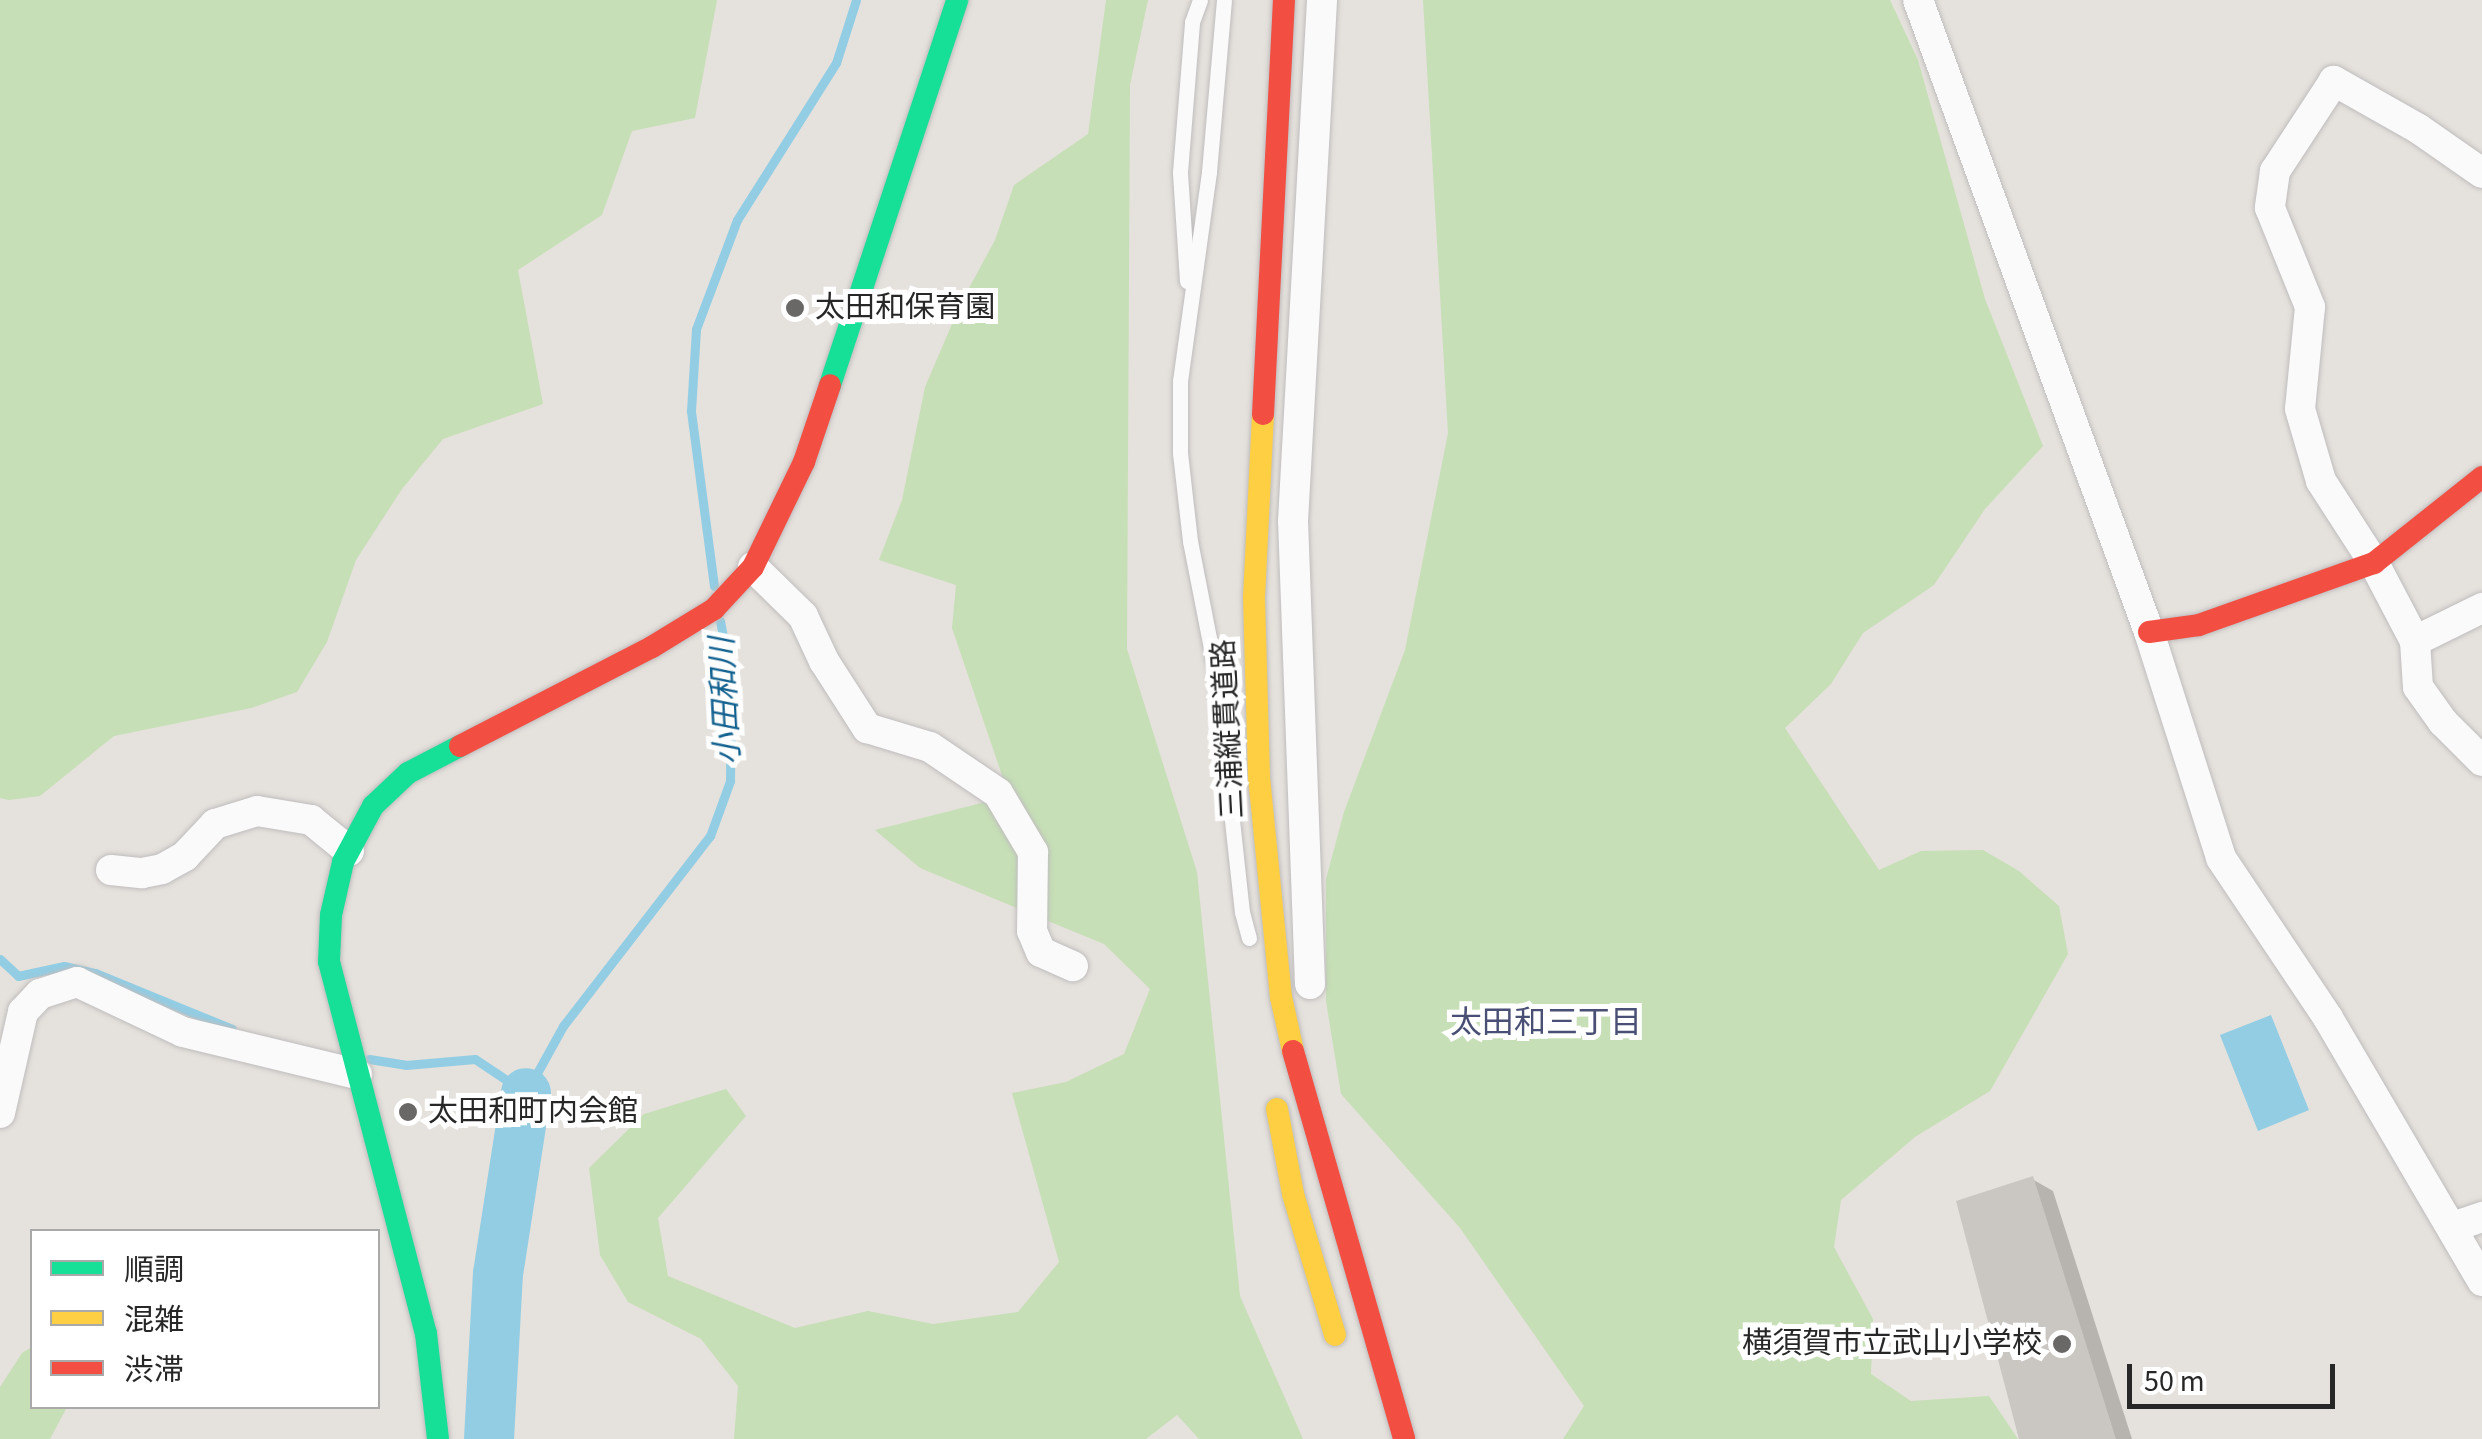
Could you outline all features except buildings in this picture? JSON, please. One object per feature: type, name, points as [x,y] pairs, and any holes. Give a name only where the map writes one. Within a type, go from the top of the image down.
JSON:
[{"type":"main road","points":[[438,1439],[426,1334],[329,961],[331,915],[349,851],[373,806],[408,774],[652,647],[714,609],[753,566],[804,462],[957,0]]},
{"type":"main road","name":"三浦縦貫道路","points":[[1268,0],[1238,596],[1243,776],[1271,1055]]},
{"type":"main road","name":"三浦縦貫道路","points":[[1284,0],[1254,598],[1266,864],[1282,997],[1298,1072],[1404,1439]]},
{"type":"main road","points":[[2150,632],[2199,625],[2374,563],[2482,477]]},
{"type":"main road","points":[[1275,1092],[1293,1194],[1344,1366]]},
{"type":"street","points":[[1310,984],[1293,522],[1322,0]]},
{"type":"street","points":[[1918,0],[2150,632],[2220,858],[2328,1018],[2482,1281]]},
{"type":"street","points":[[2482,173],[2419,129],[2334,80],[2275,171],[2270,208],[2310,307],[2300,409],[2320,481],[2374,563],[2416,641],[2418,686],[2442,722],[2482,762]]},
{"type":"street","points":[[753,566],[803,616],[824,661],[867,728],[930,747],[998,793],[1033,852],[1032,931],[1041,952],[1073,966]]},
{"type":"street","points":[[2416,641],[2482,608]]},
{"type":"street","points":[[112,870],[142,874],[162,869],[185,856],[215,824],[257,811],[311,820],[349,851]]},
{"type":"street","points":[[0,1113],[23,1012],[40,994],[77,982],[182,1032],[357,1074]]},
{"type":"street","points":[[2452,1227],[2482,1217]]},
{"type":"lane","points":[[1190,305],[1180,172],[1192,22],[1200,0]]},
{"type":"lane","points":[[1224,0],[1209,172],[1180,381],[1184,496],[1216,673],[1242,912],[1257,963]]},
{"type":"green space","points":[[0,0],[717,0],[695,118],[632,131],[602,215],[518,270],[543,404],[443,439],[402,489],[356,560],[327,642],[297,692],[251,708],[114,736],[40,796],[9,800],[0,798]]},
{"type":"green space","points":[[1106,0],[1148,0],[1130,85],[1127,649],[1197,872],[1240,1296],[1303,1439],[1199,1439],[1177,1415],[1146,1439],[734,1439],[738,1386],[701,1339],[628,1302],[600,1255],[589,1168],[644,1114],[726,1089],[746,1116],[658,1218],[668,1276],[795,1328],[868,1311],[933,1324],[1018,1312],[1059,1262],[1012,1093],[1066,1082],[1124,1054],[1150,989],[1104,944],[920,868],[875,830],[1009,796],[952,628],[956,585],[879,560],[902,500],[925,387],[961,303],[995,240],[1014,185],[1088,134]]},
{"type":"green space","points":[[1423,0],[1890,0],[1918,60],[1985,299],[2043,446],[1985,509],[1934,585],[1863,633],[1831,684],[1785,728],[1879,870],[1921,851],[1983,850],[2019,871],[2059,906],[2068,954],[1990,1091],[1915,1137],[1841,1200],[1834,1247],[1873,1319],[1871,1374],[1911,1401],[1989,1396],[2018,1439],[1563,1439],[1584,1406],[1460,1228],[1341,1094],[1326,1001],[1326,879],[1344,812],[1405,650],[1448,433]]},
{"type":"green space","points":[[30,1348],[30,1409],[66,1409],[50,1439],[0,1439],[0,1387],[22,1353]]},
{"type":"water","points":[[2271,1015],[2309,1110],[2258,1131],[2220,1035]]},
{"type":"waterway","name":"小田和川","points":[[714,586],[691,411],[696,329],[737,220],[836,63],[856,0]]},
{"type":"waterway","name":"小田和川","points":[[369,1059],[406,1065],[475,1059],[526,1093],[563,1026],[710,836],[730,781],[731,679],[720,621]]},
{"type":"waterway","points":[[0,959],[18,976],[64,966],[95,973],[232,1029]]},
{"type":"waterway","name":"小田和川","points":[[489,1439],[498,1274],[526,1093]]},
{"type":"traffic: fast","points":[[830,385],[957,0]]},
{"type":"traffic: fast","points":[[438,1439],[426,1334],[329,961],[331,915],[343,862],[373,806],[408,773],[460,746]]},
{"type":"traffic: slow","points":[[1263,414],[1254,597],[1259,777],[1281,997],[1293,1051]]},
{"type":"traffic: slow","points":[[1277,1109],[1293,1194],[1335,1335]]},
{"type":"traffic: jam","points":[[1263,414],[1284,0]]},
{"type":"traffic: jam","points":[[460,746],[652,647],[714,609],[753,567],[804,462],[830,385]]},
{"type":"traffic: jam","points":[[2149,632],[2199,625],[2374,563],[2482,477]]},
{"type":"traffic: jam","points":[[1293,1051],[1404,1439]]},
{"type":"place","name":"太田和保育園","points":[[795,308]]},
{"type":"place","name":"太田和町内会館","points":[[408,1112]]},
{"type":"place","name":"横須賀市立武山小学校","points":[[2062,1344]]},
{"type":"district","name":"太田和三丁目","points":[[1546,1023]]}]
